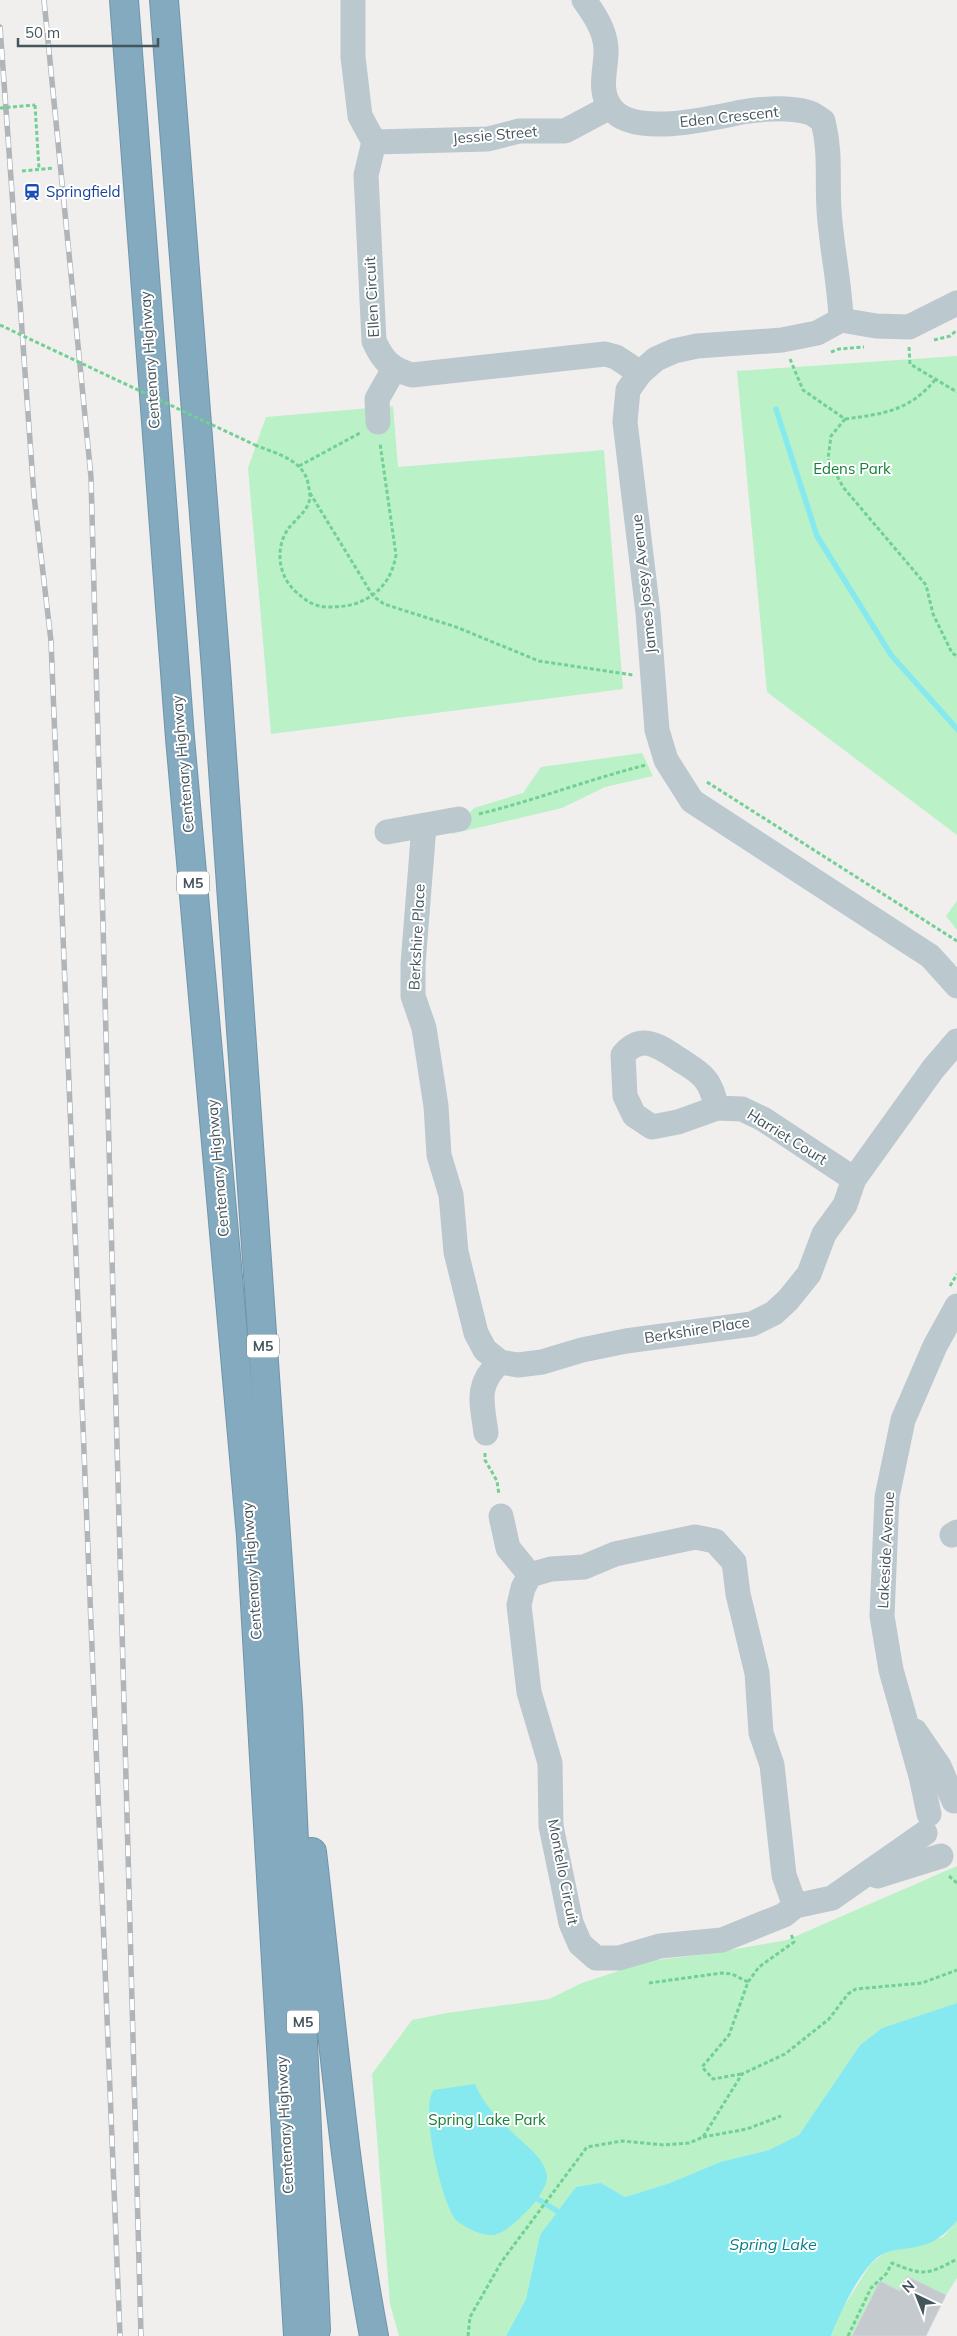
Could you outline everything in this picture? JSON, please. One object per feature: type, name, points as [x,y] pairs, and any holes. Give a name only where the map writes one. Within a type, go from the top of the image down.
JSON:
[{"type":"highway","name":"Centenary Highway","points":[[124,0],[180,738],[251,1536],[298,2336]]},
{"type":"highway","name":"Centenary Highway","points":[[164,0],[217,679],[288,1708],[316,2336]]},
{"type":"highway","points":[[288,1708],[298,1733],[329,2012],[364,2277],[374,2336]]},
{"type":"highway","points":[[288,2336],[283,2211],[289,2185]]},
{"type":"street","points":[[352,0],[354,57],[360,116],[374,142]]},
{"type":"street","points":[[584,0],[597,18],[606,47],[603,86],[610,107]]},
{"type":"street","name":"Jessie Street","points":[[374,142],[488,138],[520,131],[564,131],[610,107]]},
{"type":"street","name":"Eden Crescent","points":[[610,107],[624,118],[648,124],[698,122],[744,112],[794,110],[809,112],[824,121],[829,145],[829,210],[840,292],[841,320]]},
{"type":"street","name":"Ellen Circuit","points":[[374,142],[366,174],[374,341],[381,357],[394,369]]},
{"type":"street","points":[[841,320],[876,326],[909,327],[956,304]]},
{"type":"street","name":"James Josey Avenue","points":[[841,320],[817,333],[782,340],[697,346],[674,351],[656,359],[640,373],[628,390],[625,425],[648,613],[657,730],[666,760],[692,801],[930,956],[957,986]]},
{"type":"street","points":[[378,422],[377,399],[394,369],[412,374],[605,354],[616,357],[640,373]]},
{"type":"street","points":[[387,832],[459,819]]},
{"type":"street","name":"Berkshire Place","points":[[424,826],[413,964],[413,996],[424,1028],[436,1106],[439,1155],[451,1195],[456,1252],[476,1333],[485,1350],[500,1362],[518,1364],[542,1362],[582,1350],[626,1341],[752,1324],[774,1313],[788,1300],[809,1274],[824,1234],[845,1205],[854,1179],[932,1069],[957,1041]]},
{"type":"street","name":"Harriet Court","points":[[717,1108],[742,1109],[763,1119],[854,1179]]},
{"type":"street","name":"Lakeside Avenue","points":[[927,1824],[921,1776],[891,1670],[882,1616],[887,1497],[903,1420],[935,1346],[957,1306]]},
{"type":"street","points":[[486,1433],[482,1385],[488,1374],[500,1362]]},
{"type":"street","points":[[501,1516],[508,1548],[530,1575],[551,1569],[584,1567],[615,1554],[695,1537],[715,1541],[734,1562],[738,1594],[757,1673],[761,1733],[772,1765],[789,1911]]},
{"type":"street","name":"Montello Circuit","points":[[530,1575],[523,1588],[519,1605],[529,1692],[550,1763],[551,1826],[571,1923],[580,1944],[596,1958],[619,1958],[660,1946],[722,1940],[789,1911],[832,1898],[883,1864],[927,1824],[936,1808],[955,1802]]},
{"type":"street","name":"Lakeside Avenue","points":[[904,1714],[939,1766],[955,1802]]},
{"type":"street","points":[[927,1824],[928,1842],[951,1859]]},
{"type":"street","name":"Montello Circuit","points":[[849,1886],[951,1859]]},
{"type":"path","points":[[0,108],[35,105],[39,169]]},
{"type":"path","points":[[22,172],[54,168]]},
{"type":"path","points":[[0,325],[255,446],[292,460],[299,466],[308,482],[310,492],[309,502],[281,541],[279,560],[284,575],[292,588],[306,601],[321,607],[343,607],[359,603],[373,596],[385,584],[394,568],[396,555],[384,481],[378,422],[299,466]]},
{"type":"path","points":[[927,342],[950,336],[957,330]]},
{"type":"path","points":[[909,342],[910,364],[957,392]]},
{"type":"path","points":[[825,354],[839,349],[871,346]]},
{"type":"path","points":[[781,358],[798,356]]},
{"type":"path","points":[[790,357],[803,390],[845,418],[875,415],[903,406],[923,394],[935,380]]},
{"type":"path","points":[[845,418],[830,436],[828,459],[843,487],[926,585],[933,614],[952,653],[957,656]]},
{"type":"path","points":[[310,492],[373,596],[384,604],[456,627],[539,661],[653,678]]},
{"type":"path","points":[[459,819],[520,804],[593,778],[666,760]]},
{"type":"path","points":[[706,782],[957,941]]},
{"type":"path","points":[[486,1433],[485,1460],[497,1481],[501,1516]]},
{"type":"path","points":[[789,1911],[794,1942],[759,1968],[748,1982],[729,2035],[702,2066],[712,2079],[742,2074],[785,2054],[829,2019],[848,1994],[856,1989],[922,1984],[957,1970]]},
{"type":"path","points":[[649,1983],[722,1973],[732,1974],[748,1982]]},
{"type":"path","points":[[703,2137],[742,2074]]},
{"type":"path","points":[[468,2336],[470,2316],[502,2261],[537,2216],[580,2154],[593,2144],[604,2146],[622,2141],[664,2145],[689,2143],[703,2137],[747,2129],[781,2116]]},
{"type":"path","points":[[848,2336],[871,2288],[886,2274],[892,2263],[915,2273],[934,2272],[957,2259]]},
{"type":"green space","name":"Edens Park","points":[[957,356],[957,835],[767,692],[737,371]]},
{"type":"green space","points":[[393,406],[398,467],[604,450],[623,689],[271,734],[248,468],[266,417]]},
{"type":"green space","points":[[642,753],[653,776],[605,787],[562,808],[451,834],[474,808],[523,793],[541,767]]},
{"type":"green space","points":[[957,901],[957,930],[946,916]]},
{"type":"green space","name":"Spring Lake Park","points":[[957,1866],[957,2003],[882,2028],[860,2045],[799,2135],[769,2150],[720,2162],[670,2183],[625,2197],[601,2183],[540,2235],[526,2299],[506,2336],[399,2336],[390,2304],[372,2074],[412,2020],[447,2013],[549,1999],[582,1983],[649,1961],[707,1954],[787,1940]]},
{"type":"green space","points":[[957,2221],[957,2278],[946,2295],[907,2276],[900,2291],[880,2281],[852,2336],[831,2336],[841,2311],[870,2265],[884,2253],[943,2237]]},
{"type":"water","name":"Spring Lake","points":[[957,2003],[957,2221],[934,2241],[916,2247],[885,2253],[868,2266],[853,2290],[831,2336],[506,2336],[526,2299],[540,2235],[576,2187],[601,2183],[625,2197],[670,2183],[720,2162],[769,2150],[799,2135],[860,2045],[882,2028]]},
{"type":"water","points":[[475,2084],[482,2098],[496,2116],[538,2157],[547,2176],[543,2190],[529,2209],[515,2223],[502,2232],[492,2235],[478,2233],[464,2226],[457,2221],[451,2212],[439,2177],[431,2135],[430,2100],[434,2090]]},
{"type":"building","points":[[907,2276],[946,2295],[926,2336],[852,2336],[880,2281],[900,2291]]},
{"type":"waterway","points":[[776,409],[817,536],[891,655],[957,729]]},
{"type":"waterway","points":[[536,2198],[557,2211]]},
{"type":"railway","points":[[44,0],[91,477],[141,2336]]},
{"type":"railway","points":[[0,27],[34,496],[51,641],[120,2336]]},
{"type":"place","name":"Springfield","points":[[32,192]]}]
